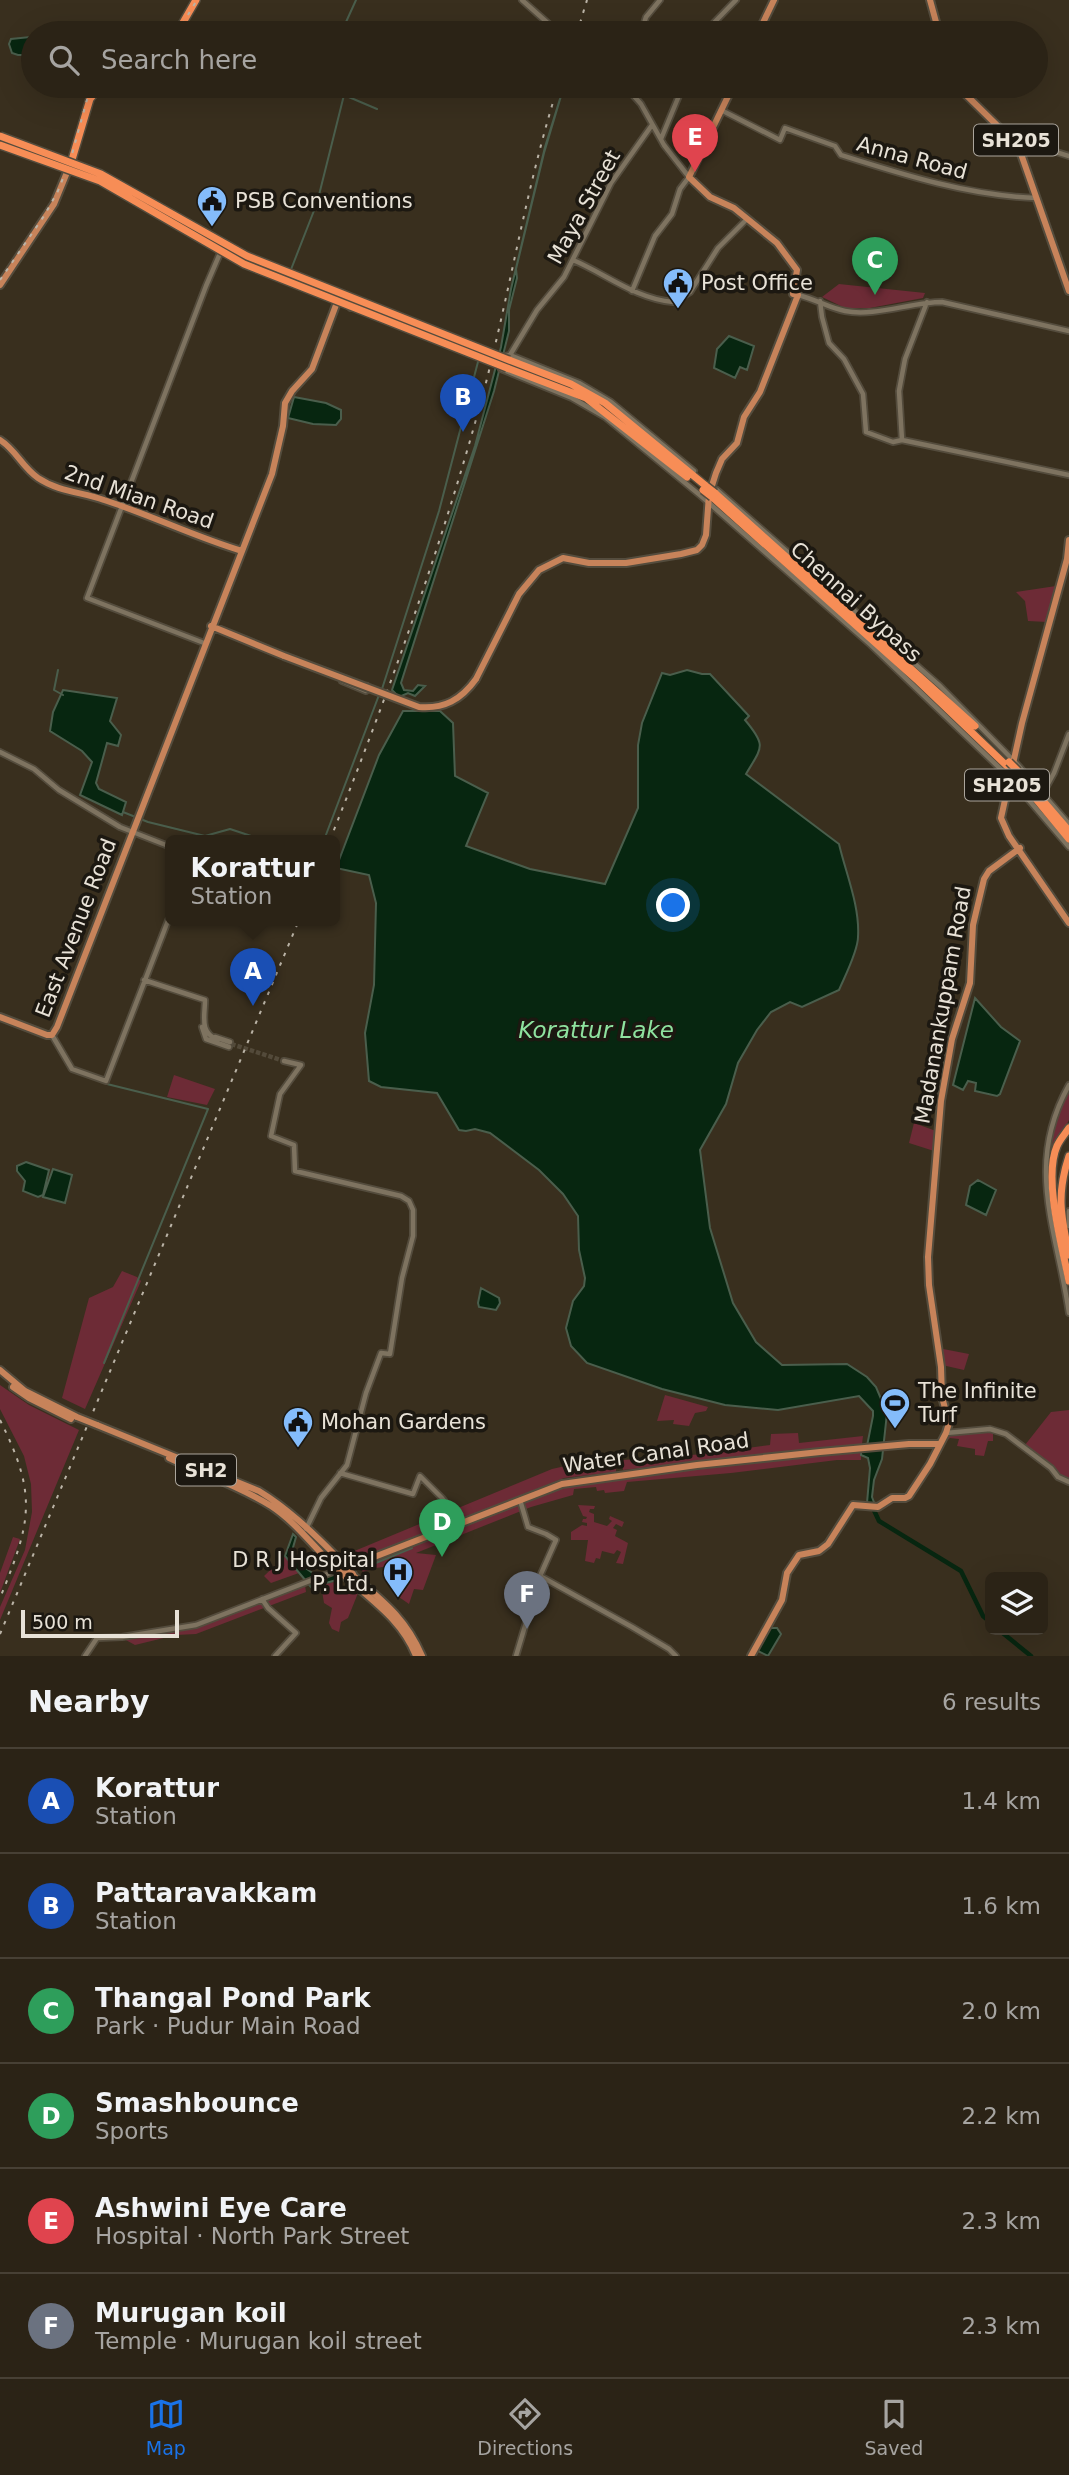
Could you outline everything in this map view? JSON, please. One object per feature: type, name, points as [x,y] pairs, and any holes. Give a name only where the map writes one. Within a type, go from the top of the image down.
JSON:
[{"type":"highway","points":[[186,21],[198,0]]},
{"type":"highway","points":[[69,165],[86,98]]},
{"type":"highway","points":[[69,165],[91,98]]},
{"type":"highway","points":[[0,140],[100,181],[244,264],[508,364]]},
{"type":"highway","points":[[351,301],[508,364]]},
{"type":"highway","name":"Chennai Bypass","points":[[508,364],[604,406],[710,495],[918,681],[1013,770],[1069,831]]},
{"type":"highway","name":"Chennai Bypass","points":[[1013,770],[1069,839]]},
{"type":"highway","points":[[1069,1128],[1055,1150],[1069,1255]]},
{"type":"highway","points":[[1069,1156],[1058,1177],[1055,1208],[1069,1281]]},
{"type":"main road","points":[[764,21],[775,0]]},
{"type":"main road","points":[[932,0],[937,21]]},
{"type":"main road","points":[[211,628],[419,707],[441,707],[468,691],[509,612],[539,570],[563,558],[589,563],[626,563],[697,550],[702,545],[706,534],[710,495],[722,459],[737,443],[744,418],[760,392],[796,295],[797,270],[778,243],[731,206],[710,197],[689,177],[727,98]]},
{"type":"main road","name":"SH205","points":[[971,98],[1021,149],[1069,282]]},
{"type":"main road","points":[[0,140],[112,181],[252,264],[351,301]]},
{"type":"main road","name":"SH205","points":[[1014,140],[1069,291]]},
{"type":"main road","points":[[0,279],[54,204],[69,165]]},
{"type":"main road","points":[[0,285],[32,233]]},
{"type":"main road","points":[[163,749],[276,461],[287,399],[310,371],[339,296]]},
{"type":"main road","points":[[355,298],[470,344],[467,353],[351,307],[351,301],[355,298]]},
{"type":"main road","name":"2nd Mian Road","points":[[0,440],[18,454],[36,477],[48,483],[66,491],[122,506],[241,551]]},
{"type":"main road","points":[[1013,770],[1069,540]]},
{"type":"main road","points":[[1032,697],[1069,564]]},
{"type":"main road","points":[[163,749],[211,628]]},
{"type":"main road","name":"SH205","points":[[1032,697],[1024,718],[1001,818],[1009,836],[1069,923]]},
{"type":"main road","name":"East Avenue Road","points":[[0,1015],[52,1035],[57,1027],[163,749]]},
{"type":"main road","name":"East Avenue Road","points":[[41,1032],[51,1032],[55,1027],[131,832]]},
{"type":"main road","name":"Madanankuppam Road","points":[[942,1441],[949,1416],[942,1397],[928,1258],[940,1108],[953,1039],[970,983],[972,933],[979,894],[989,871],[1019,848]]},
{"type":"main road","points":[[1036,872],[1069,917]]},
{"type":"main road","name":"SH2","points":[[0,1372],[25,1391],[76,1419],[259,1491],[279,1504],[396,1622],[406,1634],[416,1656]]},
{"type":"main road","points":[[862,1448],[942,1441]]},
{"type":"main road","points":[[751,1656],[782,1600],[790,1565],[801,1552],[819,1551],[828,1544],[853,1505],[876,1507],[892,1498],[909,1496],[942,1441]]},
{"type":"main road","name":"Water Canal Road","points":[[460,1522],[562,1484],[862,1448]]},
{"type":"main road","name":"Water Canal Road","points":[[344,1567],[563,1481],[862,1448]]},
{"type":"main road","name":"SH2","points":[[344,1567],[396,1613],[411,1633],[422,1656]]},
{"type":"street","points":[[522,0],[546,21]]},
{"type":"street","points":[[645,21],[660,0]]},
{"type":"street","points":[[715,21],[736,0]]},
{"type":"street","points":[[632,291],[655,236],[672,214],[680,188],[689,177],[661,140],[636,98]]},
{"type":"street","points":[[661,140],[677,98]]},
{"type":"street","name":"Anna Road","points":[[721,110],[780,140],[786,128],[835,146],[841,155],[901,174],[987,194],[1037,198]]},
{"type":"street","name":"Maya Street","points":[[508,364],[537,310],[564,277],[611,183],[652,125]]},
{"type":"street","points":[[1014,140],[1069,156]]},
{"type":"street","points":[[573,260],[593,268],[632,291],[673,302],[685,296],[694,286],[718,248],[747,219]]},
{"type":"street","points":[[204,643],[87,598],[223,248]]},
{"type":"street","points":[[796,295],[845,311],[863,312],[942,302],[1069,331]]},
{"type":"street","points":[[820,301],[826,336],[854,374],[863,394],[866,432],[893,442],[902,440],[1069,475]]},
{"type":"street","points":[[902,440],[899,391],[905,359],[926,302]]},
{"type":"street","points":[[508,364],[579,383],[606,399],[710,495]]},
{"type":"street","points":[[508,364],[605,417],[710,495]]},
{"type":"street","points":[[274,652],[369,688],[366,691],[274,652]]},
{"type":"street","points":[[1043,793],[1069,734]]},
{"type":"street","points":[[0,752],[34,769],[59,790],[131,832],[165,845]]},
{"type":"street","points":[[1013,770],[1043,793],[1069,824]]},
{"type":"street","points":[[1013,770],[1069,847]]},
{"type":"street","points":[[52,1035],[72,1069],[106,1081],[148,981],[167,926]]},
{"type":"street","points":[[148,981],[205,1000],[206,1034],[218,1040]]},
{"type":"street","points":[[205,1009],[208,1032],[230,1044]]},
{"type":"street","points":[[284,1061],[301,1065],[280,1094],[271,1136],[294,1145],[295,1171],[401,1196],[409,1201],[414,1210],[413,1236],[402,1278],[390,1354],[381,1353],[366,1393],[350,1454],[340,1473],[320,1499],[305,1531]]},
{"type":"street","points":[[1069,1085],[1052,1123],[1045,1174],[1069,1312]]},
{"type":"street","points":[[1069,1211],[1069,1226]]},
{"type":"street","points":[[942,1441],[990,1429],[1006,1434],[1051,1468],[1058,1477],[1069,1482]]},
{"type":"street","points":[[340,1473],[413,1494],[420,1476],[442,1498],[460,1522]]},
{"type":"street","points":[[516,1656],[540,1576],[556,1540],[528,1527],[520,1500]]},
{"type":"street","points":[[85,1656],[97,1638],[122,1637],[196,1625],[344,1567]]},
{"type":"street","points":[[540,1576],[669,1649],[674,1655]]},
{"type":"street","points":[[262,1599],[268,1608],[296,1633],[275,1656]]},
{"type":"shaded area","points":[[839,284],[925,293],[923,298],[870,308],[845,308],[822,297]]},
{"type":"shaded area","points":[[1056,586],[1047,622],[1028,621],[1025,601],[1016,592]]},
{"type":"shaded area","points":[[174,1075],[215,1089],[207,1105],[167,1097]]},
{"type":"shaded area","points":[[1069,1088],[1069,1120],[1055,1146],[1047,1187],[1051,1136],[1057,1114]]},
{"type":"shaded area","points":[[914,1123],[936,1131],[934,1151],[909,1143]]},
{"type":"shaded area","points":[[122,1271],[141,1281],[85,1409],[62,1398],[89,1298],[113,1287]]},
{"type":"shaded area","points":[[938,1348],[969,1354],[964,1370],[942,1365]]},
{"type":"shaded area","points":[[0,1385],[29,1405],[79,1430],[0,1620],[0,1607],[25,1550],[32,1512],[31,1484],[24,1456],[0,1409]]},
{"type":"shaded area","points":[[665,1395],[708,1407],[706,1411],[695,1413],[689,1426],[673,1424],[674,1420],[657,1421]]},
{"type":"shaded area","points":[[1069,1410],[1069,1480],[1060,1476],[1053,1465],[1025,1445],[1051,1412]]},
{"type":"shaded area","points":[[988,1431],[993,1434],[993,1441],[988,1441],[984,1456],[975,1455],[975,1449],[957,1446],[959,1439],[950,1438],[943,1444],[948,1435]]},
{"type":"shaded area","points":[[798,1433],[799,1443],[863,1436],[862,1444],[623,1470],[623,1460],[704,1454],[770,1445],[771,1434]]},
{"type":"shaded area","points":[[861,1451],[861,1460],[837,1460],[627,1482],[624,1491],[605,1493],[604,1490],[597,1491],[596,1487],[574,1489],[573,1495],[531,1507],[416,1553],[436,1555],[423,1590],[414,1589],[409,1604],[396,1595],[401,1571],[382,1567],[363,1572],[359,1565],[562,1485]]},
{"type":"shaded area","points":[[616,1460],[616,1472],[564,1478],[348,1564],[342,1560],[352,1552],[552,1469]]},
{"type":"shaded area","points":[[578,1505],[595,1506],[589,1512],[594,1514],[594,1522],[607,1526],[612,1521],[610,1516],[624,1522],[622,1527],[616,1524],[613,1528],[617,1530],[615,1536],[628,1543],[623,1564],[616,1563],[621,1552],[617,1550],[614,1554],[602,1551],[600,1559],[596,1558],[594,1563],[585,1561],[588,1540],[571,1540],[571,1532],[582,1525],[587,1526],[587,1523],[582,1522],[587,1517],[583,1516]]},
{"type":"shaded area","points":[[13,1537],[20,1539],[0,1593],[0,1573]]},
{"type":"shaded area","points":[[285,1556],[299,1573],[271,1583],[264,1576]]},
{"type":"shaded area","points":[[338,1581],[336,1586],[342,1591],[358,1593],[348,1618],[341,1622],[339,1632],[332,1629],[329,1623],[332,1608],[324,1603],[321,1585]]},
{"type":"shaded area","points":[[305,1585],[306,1592],[196,1634],[176,1635],[135,1645],[124,1639],[198,1626]]},
{"type":"water","points":[[21,38],[21,55],[12,53],[9,44],[11,39]]},
{"type":"water","points":[[560,98],[516,269],[517,278],[509,310],[509,331],[494,391],[401,683],[404,690],[413,691],[418,685],[425,686],[415,696],[408,693],[399,697],[392,690],[475,446],[501,347],[511,289],[545,147]]},
{"type":"water","points":[[729,336],[754,346],[747,370],[740,367],[735,378],[714,368],[717,349]]},
{"type":"water","points":[[294,397],[326,403],[341,410],[341,419],[336,425],[313,424],[288,418]]},
{"type":"water","name":"Korattur Lake","points":[[687,670],[710,674],[749,716],[745,720],[757,736],[760,747],[746,774],[839,844],[855,902],[857,943],[839,990],[802,1007],[790,1002],[771,1012],[738,1063],[726,1104],[700,1150],[710,1228],[733,1303],[756,1342],[782,1365],[847,1364],[867,1377],[876,1387],[887,1413],[882,1459],[874,1480],[872,1497],[875,1505],[867,1503],[870,1468],[868,1458],[861,1455],[861,1452],[866,1451],[873,1411],[859,1396],[778,1410],[725,1405],[662,1389],[587,1363],[571,1346],[566,1328],[573,1301],[584,1286],[585,1278],[579,1250],[578,1216],[563,1194],[539,1170],[490,1133],[475,1129],[459,1130],[437,1093],[381,1087],[369,1081],[365,1033],[374,985],[376,903],[369,875],[340,869],[340,857],[379,755],[403,711],[440,711],[453,723],[455,776],[488,793],[466,846],[530,869],[605,884],[638,808],[638,745],[642,723],[662,673],[670,675]]},
{"type":"water","points":[[63,690],[117,698],[110,721],[121,735],[118,746],[107,743],[96,783],[99,789],[126,802],[122,815],[80,795],[92,762],[82,751],[50,731],[53,712]]},
{"type":"water","points":[[975,998],[1001,1027],[1020,1041],[997,1096],[975,1091],[976,1083],[968,1081],[963,1090],[953,1085]]},
{"type":"water","points":[[26,1162],[49,1170],[43,1195],[38,1197],[23,1191],[25,1181],[17,1171],[17,1166]]},
{"type":"water","points":[[53,1169],[72,1175],[65,1203],[43,1197]]},
{"type":"water","points":[[978,1180],[996,1190],[986,1215],[966,1205],[970,1186]]},
{"type":"water","points":[[481,1288],[499,1298],[500,1303],[496,1310],[479,1307]]},
{"type":"water","points":[[293,1534],[296,1537],[292,1551],[307,1569],[321,1579],[337,1573],[344,1578],[311,1587],[285,1556]]},
{"type":"water","points":[[767,1628],[777,1628],[781,1634],[768,1656],[756,1650]]},
{"type":"waterway","points":[[346,21],[356,0]]},
{"type":"waterway","points":[[290,272],[317,203],[343,98]]},
{"type":"waterway","points":[[351,98],[377,109]]},
{"type":"waterway","points":[[382,689],[439,511],[479,358]]},
{"type":"waterway","points":[[58,670],[54,690],[63,695]]},
{"type":"waterway","points":[[326,835],[379,695]]},
{"type":"waterway","points":[[123,812],[148,822],[201,835]]},
{"type":"waterway","points":[[209,835],[230,829],[248,835]]},
{"type":"waterway","points":[[148,979],[169,926]]},
{"type":"waterway","points":[[104,1363],[208,1109],[107,1084],[146,984]]},
{"type":"waterway","points":[[872,1506],[879,1521],[961,1571],[985,1618]]},
{"type":"waterway","points":[[355,1569],[412,1548]]},
{"type":"waterway","points":[[1005,1635],[1031,1656]]},
{"type":"tunnel","points":[[225,1042],[284,1061]]},
{"type":"railway","points":[[184,21],[197,0]]},
{"type":"railway","points":[[581,21],[587,0]]},
{"type":"railway","points":[[0,280],[58,191],[71,158],[87,98]]},
{"type":"railway","points":[[332,835],[413,619],[467,451],[493,356],[537,162],[555,98]]},
{"type":"railway","points":[[0,1634],[296,926]]},
{"type":"railway","points":[[0,1420],[20,1469],[26,1509],[18,1549],[0,1598]]},
{"type":"place","name":"Ashwini Eye Care","points":[[695,172]]},
{"type":"place","name":"PSB Conventions","points":[[212,228]]},
{"type":"place","name":"Thangal Pond Park","points":[[875,295]]},
{"type":"place","name":"Post Office","points":[[678,310]]},
{"type":"place","name":"Pattaravakkam","points":[[463,432]]},
{"type":"place","name":"Korattur","points":[[253,1006]]},
{"type":"place","name":"The Infinite Turf","points":[[895,1430]]},
{"type":"place","name":"Mohan Gardens","points":[[298,1449]]},
{"type":"place","name":"Smashbounce","points":[[442,1557]]},
{"type":"place","name":"D R J Hospital P. Ltd.","points":[[398,1599]]},
{"type":"place","name":"Murugan koil","points":[[527,1629]]}]
